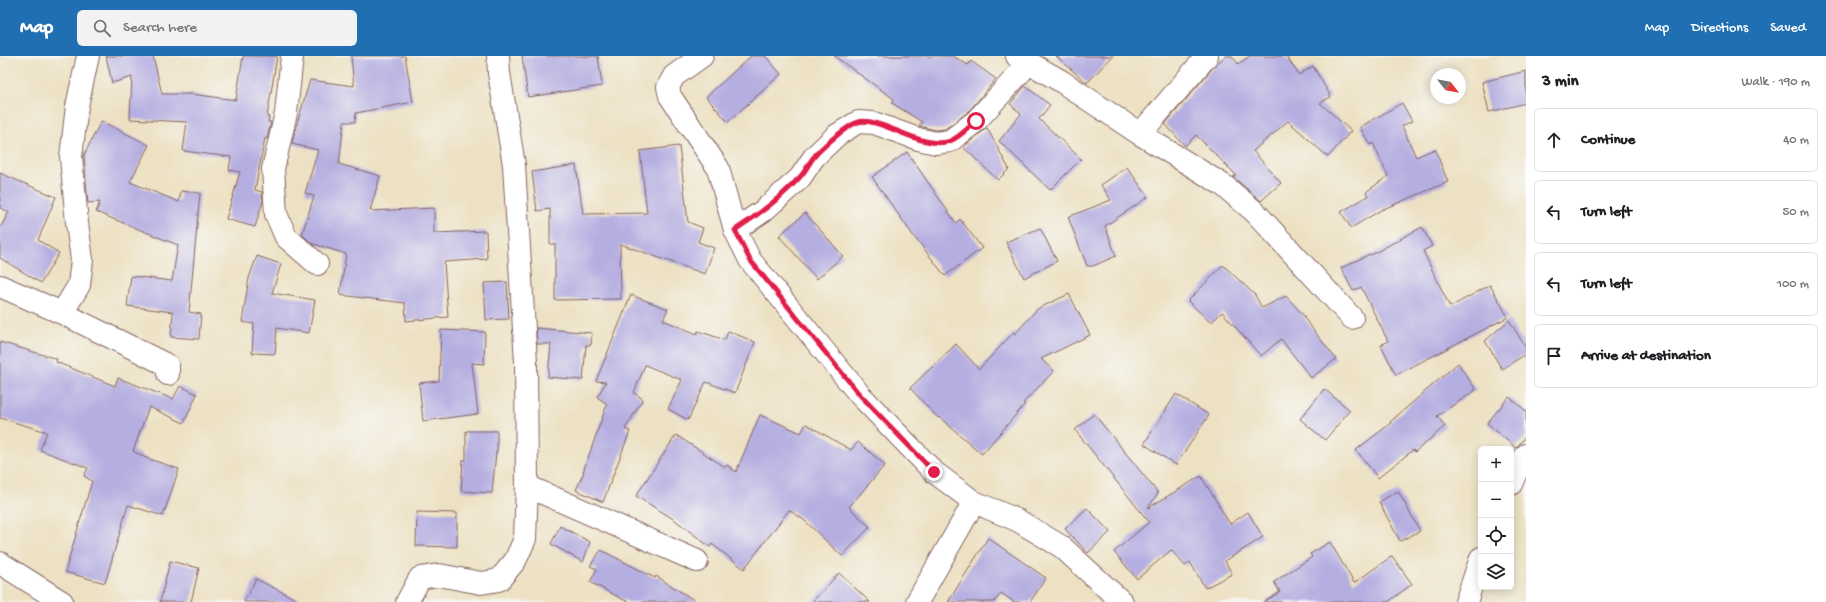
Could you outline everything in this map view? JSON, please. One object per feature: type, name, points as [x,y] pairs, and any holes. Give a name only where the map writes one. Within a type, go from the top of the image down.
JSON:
[{"type":"street","points":[[62,313],[79,285],[82,260],[71,157],[76,106],[88,56]]},
{"type":"street","points":[[292,56],[286,113],[273,169],[276,214],[286,237],[317,264]]},
{"type":"street","points":[[407,602],[420,578],[439,575],[481,583],[499,580],[515,561],[525,540],[527,486],[526,362],[514,165],[499,73],[498,56]]},
{"type":"street","points":[[702,56],[674,76],[668,87],[670,96],[718,168],[735,230],[750,260],[860,395],[934,472],[974,502],[1017,520],[1062,547],[1122,602]]},
{"type":"street","points":[[1140,134],[1207,56]]},
{"type":"street","points":[[735,230],[763,211],[800,178],[814,157],[837,135],[858,122],[874,123],[918,139],[936,143],[950,141],[976,121],[1023,59],[1223,185],[1255,212],[1352,318]]},
{"type":"street","points":[[0,286],[62,313],[163,363],[168,366],[168,374]]},
{"type":"street","points":[[1512,482],[1518,468],[1526,456]]},
{"type":"street","points":[[527,486],[697,561]]},
{"type":"street","points":[[917,602],[974,502]]},
{"type":"street","points":[[0,563],[62,602]]},
{"type":"street","points":[[1466,602],[1478,567]]},
{"type":"building","points":[[106,56],[153,56],[162,94],[191,94],[236,100],[243,56],[277,56],[267,117],[269,117],[268,122],[271,122],[267,139],[265,138],[255,190],[262,192],[263,201],[255,227],[226,219],[240,172],[229,170],[231,157],[183,151],[187,122],[130,119],[132,77],[112,83]]},
{"type":"building","points":[[351,56],[405,56],[413,102],[356,113],[355,122],[344,122],[339,164],[380,176],[370,211],[434,208],[434,233],[486,231],[487,259],[444,262],[448,317],[406,321],[405,303],[340,295],[346,254],[311,243],[302,234],[314,196],[305,193],[318,150],[292,144],[296,127],[310,80],[354,86]]},
{"type":"building","points":[[522,56],[598,56],[602,86],[528,97]]},
{"type":"building","points":[[751,56],[765,56],[781,74],[728,122],[706,97]]},
{"type":"building","points":[[834,56],[953,56],[968,65],[971,61],[996,79],[968,112],[945,129],[936,130],[919,126],[922,122],[892,103],[894,99]]},
{"type":"building","points":[[1056,56],[1113,56],[1087,83]]},
{"type":"building","points":[[1226,56],[1232,56],[1238,64],[1250,56],[1286,56],[1299,75],[1313,66],[1331,97],[1320,103],[1351,131],[1328,157],[1288,121],[1253,151],[1281,183],[1261,201],[1233,177],[1236,175],[1196,135],[1185,146],[1165,124],[1216,64]]},
{"type":"building","points":[[1526,71],[1526,103],[1489,112],[1482,82]]},
{"type":"building","points":[[1025,86],[1050,105],[1039,119],[1081,159],[1050,190],[999,141],[1021,114],[1010,104]]},
{"type":"building","points":[[1402,103],[1412,121],[1402,126],[1416,157],[1435,149],[1448,182],[1381,210],[1351,228],[1341,212],[1368,196],[1366,192],[1388,176],[1373,143],[1370,145],[1360,127]]},
{"type":"building","points":[[101,121],[149,145],[130,182],[179,202],[181,191],[200,193],[189,312],[201,314],[199,339],[171,337],[173,312],[127,306],[131,276],[172,281],[178,245],[96,212],[100,202],[88,203],[84,155]]},
{"type":"building","points":[[987,128],[1009,169],[998,180],[963,147]]},
{"type":"building","points":[[679,146],[688,222],[703,228],[698,242],[714,248],[705,274],[620,244],[621,299],[555,300],[555,244],[550,244],[550,209],[537,211],[532,172],[576,165],[583,214],[647,213],[640,151]]},
{"type":"building","points":[[907,152],[956,223],[960,219],[982,248],[945,276],[917,241],[872,177]]},
{"type":"building","points":[[1127,167],[1148,197],[1105,226],[1116,256],[1093,266],[1087,266],[1068,217],[1111,200],[1101,185]]},
{"type":"building","points":[[0,173],[56,197],[38,240],[59,253],[41,283],[0,258],[0,228],[9,212],[0,208]]},
{"type":"building","points":[[805,213],[843,256],[817,279],[779,236]]},
{"type":"building","points":[[1422,227],[1432,246],[1423,251],[1450,307],[1490,285],[1508,317],[1396,375],[1381,345],[1388,341],[1361,287],[1353,291],[1341,268],[1370,254],[1371,255]]},
{"type":"building","points":[[1040,228],[1057,261],[1024,278],[1006,242]]},
{"type":"building","points":[[257,256],[281,264],[272,293],[315,300],[309,333],[277,328],[275,354],[252,353],[254,324],[242,322],[249,278]]},
{"type":"building","points":[[1223,265],[1255,295],[1262,308],[1286,296],[1305,317],[1304,318],[1336,359],[1311,378],[1281,339],[1261,356],[1222,312],[1211,323],[1188,301]]},
{"type":"building","points":[[507,282],[509,319],[486,320],[484,283]]},
{"type":"building","points":[[1069,294],[1090,335],[1041,359],[1054,371],[1023,403],[1025,404],[982,454],[939,417],[938,418],[910,388],[956,344],[979,369],[1014,332],[1015,334],[1037,309]]},
{"type":"building","points":[[631,295],[668,309],[663,320],[697,334],[698,331],[725,340],[728,331],[755,342],[735,393],[706,382],[688,420],[668,409],[682,380],[645,365],[634,393],[643,399],[625,429],[630,431],[603,502],[576,490],[584,472],[607,404],[597,397],[606,382],[596,381]]},
{"type":"building","points":[[1509,320],[1526,348],[1526,354],[1502,369],[1485,341]]},
{"type":"building","points":[[536,328],[592,333],[591,345],[586,345],[583,380],[548,377],[551,344],[537,344]]},
{"type":"building","points":[[441,330],[485,332],[484,364],[472,363],[478,414],[423,421],[419,383],[439,381]]},
{"type":"building","points":[[0,342],[57,359],[56,362],[115,386],[118,378],[173,399],[180,386],[197,394],[184,423],[149,407],[133,451],[146,458],[179,469],[163,516],[128,505],[105,583],[65,572],[92,481],[84,476],[88,468],[40,450],[47,432],[0,418]]},
{"type":"building","points":[[1458,363],[1476,390],[1437,416],[1445,426],[1415,452],[1413,450],[1378,478],[1356,450],[1391,423],[1390,422]]},
{"type":"building","points":[[1324,389],[1350,410],[1325,440],[1300,419]]},
{"type":"building","points":[[1176,394],[1209,415],[1176,465],[1144,444]]},
{"type":"building","points":[[1509,397],[1526,411],[1526,436],[1516,448],[1487,423]]},
{"type":"building","points":[[1094,414],[1158,493],[1148,508],[1201,476],[1230,524],[1248,512],[1263,537],[1225,561],[1232,574],[1205,588],[1190,562],[1185,566],[1171,550],[1137,579],[1114,552],[1149,522],[1075,430]]},
{"type":"building","points":[[760,415],[801,433],[806,424],[851,450],[858,442],[885,465],[849,507],[870,527],[842,556],[804,520],[789,510],[744,569],[712,544],[710,547],[675,520],[636,496],[676,435],[725,467],[727,465],[736,472]]},
{"type":"building","points":[[466,431],[497,431],[497,452],[492,493],[461,491],[463,460],[466,460]]},
{"type":"building","points":[[1398,491],[1420,531],[1400,541],[1379,502]]},
{"type":"building","points":[[1087,508],[1110,532],[1088,553],[1065,529]]},
{"type":"building","points":[[417,512],[457,513],[457,547],[416,546]]},
{"type":"building","points":[[560,526],[590,542],[583,562],[551,544]]},
{"type":"building","points":[[988,538],[1046,578],[1030,602],[1014,602],[1001,593],[994,602],[948,602]]},
{"type":"building","points":[[1330,542],[1354,583],[1392,556],[1412,584],[1388,602],[1264,602],[1280,592],[1274,582],[1312,557],[1310,554]]},
{"type":"building","points":[[601,550],[655,578],[656,576],[697,602],[628,602],[590,582],[597,569],[590,566]]},
{"type":"building","points":[[170,561],[199,568],[191,602],[160,602]]},
{"type":"building","points":[[839,573],[870,602],[812,602]]},
{"type":"building","points":[[256,579],[302,602],[244,602]]},
{"type":"route","points":[[934,472],[860,395],[750,260],[735,230],[763,211],[800,178],[814,157],[837,135],[858,122],[874,123],[918,139],[936,143],[950,141],[976,121]]}]
